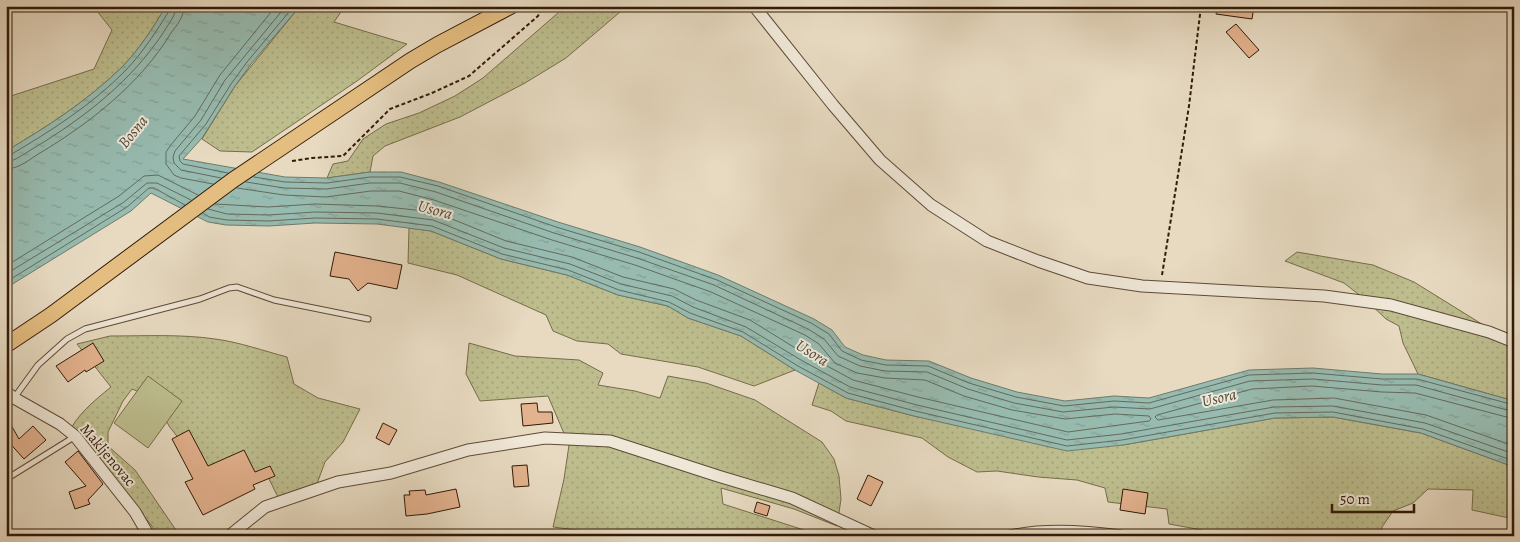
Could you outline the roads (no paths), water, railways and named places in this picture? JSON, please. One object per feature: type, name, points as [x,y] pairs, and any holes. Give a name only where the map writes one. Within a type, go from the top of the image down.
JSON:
[{"type":"main road","points":[[6,345],[51,315],[233,180],[410,61],[511,6]]},
{"type":"street","points":[[754,6],[833,105],[880,160],[931,205],[987,241],[1088,278],[1160,288],[1324,296],[1391,305],[1488,332],[1514,342]]},
{"type":"street","name":"Makljenovac","points":[[9,394],[60,424],[74,436],[135,512],[149,536]]},
{"type":"street","points":[[229,536],[265,507],[338,482],[392,473],[468,450],[545,438],[610,441],[792,498],[874,536]]},
{"type":"street","points":[[1010,536],[1024,533],[1091,532],[1120,536]]},
{"type":"lane","points":[[9,394],[38,365],[68,340],[85,329],[200,299],[229,288],[237,287],[274,300],[368,319]]},
{"type":"lane","points":[[8,478],[74,436]]},
{"type":"water","points":[[166,6],[300,6],[251,64],[202,138],[183,159],[285,177],[327,178],[370,172],[401,172],[439,182],[640,247],[718,275],[814,319],[832,330],[845,347],[863,355],[886,360],[929,361],[971,378],[1017,392],[1065,401],[1114,396],[1149,398],[1249,370],[1313,368],[1382,374],[1418,374],[1514,401],[1514,467],[1421,433],[1333,417],[1275,418],[1123,445],[1067,451],[914,416],[846,398],[795,370],[741,336],[688,318],[668,306],[618,295],[567,275],[501,259],[431,231],[377,224],[226,225],[208,222],[151,193],[131,211],[6,288],[6,151],[66,113],[108,80],[128,61],[140,46]]},
{"type":"water label","name":"Bosna","points":[[133,132]]},
{"type":"water label","name":"Usora","points":[[435,210]]},
{"type":"water label","name":"Usora","points":[[812,353]]},
{"type":"water label","name":"Usora","points":[[1219,398]]}]
